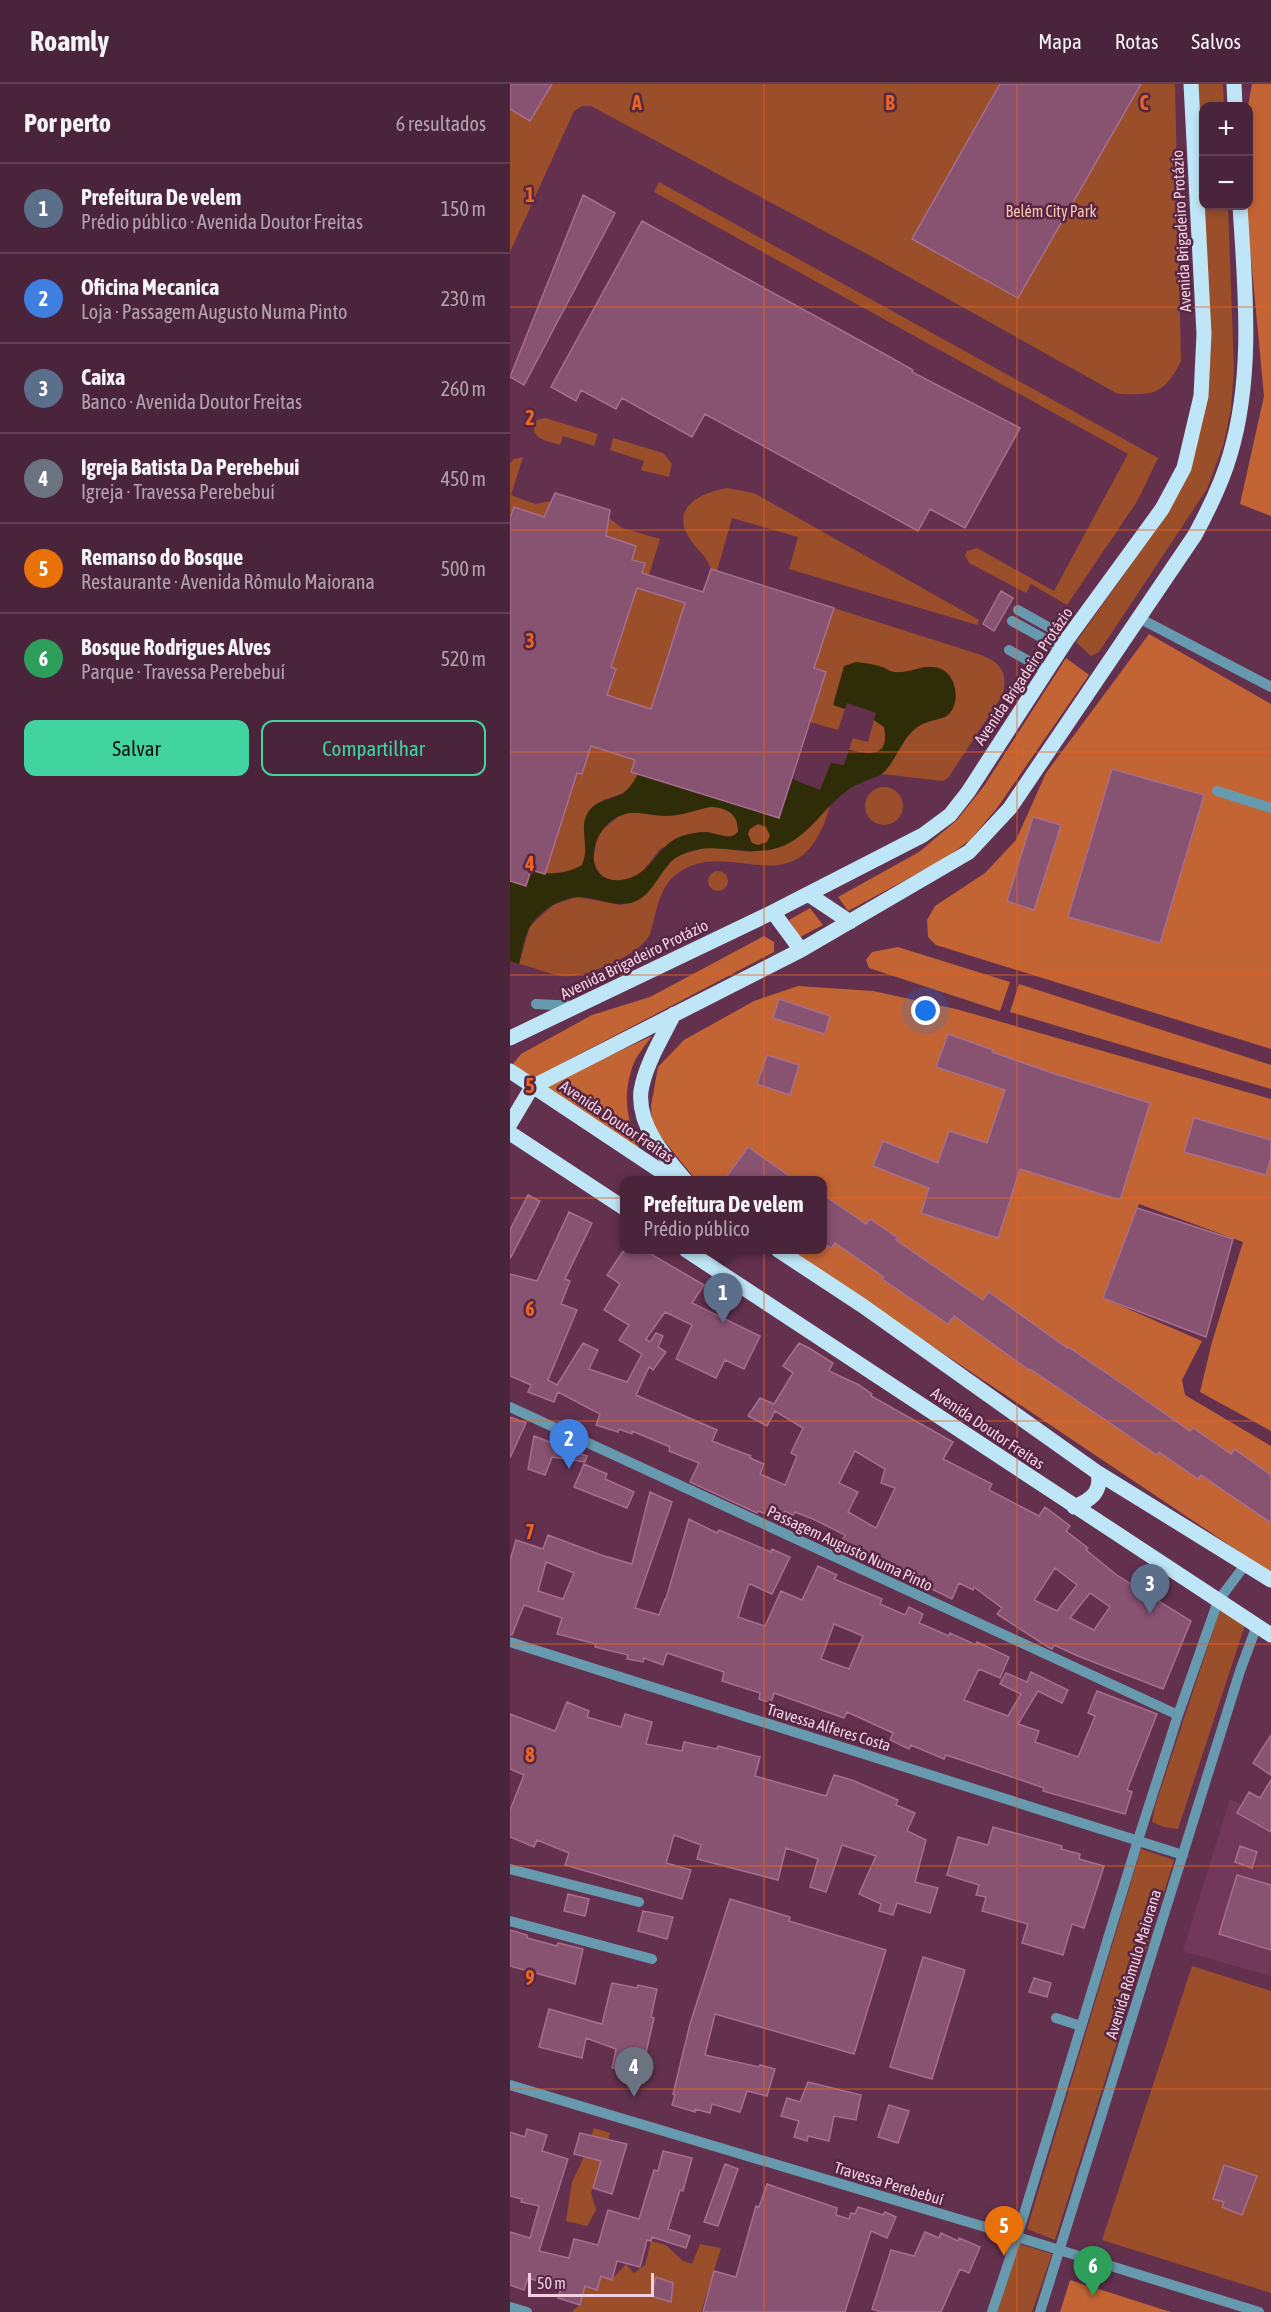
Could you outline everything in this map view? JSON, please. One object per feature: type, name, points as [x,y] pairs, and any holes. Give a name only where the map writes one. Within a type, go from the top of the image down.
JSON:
[{"type":"main road","name":"Avenida Brigadeiro Protázio","points":[[510,1038],[773,912],[923,835],[950,815],[968,792],[1045,670],[1162,510],[1184,468],[1201,396],[1204,334],[1191,84]]},
{"type":"main road","points":[[1235,85],[1235,102]]},
{"type":"main road","points":[[510,1124],[532,1087],[801,950],[850,922],[969,852],[1010,808],[1195,535],[1214,498],[1230,455],[1240,407],[1247,334],[1240,210]]},
{"type":"main road","points":[[808,894],[850,922]]},
{"type":"main road","points":[[773,912],[801,950]]},
{"type":"main road","points":[[674,1014],[646,1071],[641,1092],[642,1110],[648,1130],[682,1176]]},
{"type":"main road","name":"Avenida Doutor Freitas","points":[[510,1071],[668,1176]]},
{"type":"main road","points":[[510,1133],[620,1205]]},
{"type":"main road","name":"Avenida Doutor Freitas","points":[[692,1254],[1271,1635]]},
{"type":"main road","name":"Avenida Doutor Freitas","points":[[784,1254],[863,1306],[1098,1473],[1271,1580]]},
{"type":"main road","points":[[1074,1507],[1096,1493],[1099,1487],[1098,1473]]},
{"type":"street","points":[[1018,610],[1064,643]]},
{"type":"street","points":[[1139,618],[1271,687]]},
{"type":"street","points":[[1012,621],[1064,643]]},
{"type":"street","points":[[1009,650],[1045,670]]},
{"type":"street","points":[[1217,791],[1271,808]]},
{"type":"street","points":[[536,1004],[580,1006]]},
{"type":"street","name":"Passagem Augusto Numa Pinto","points":[[510,1407],[1178,1715]]},
{"type":"street","name":"Avenida Rômulo Maiorana","points":[[992,2312],[1178,1715],[1218,1601],[1245,1565]]},
{"type":"street","name":"Avenida Rômulo Maiorana","points":[[1040,2312],[1240,1671],[1257,1625]]},
{"type":"street","name":"Travessa Alferes Costa","points":[[510,1642],[1183,1855]]},
{"type":"street","points":[[510,1869],[639,1902]]},
{"type":"street","points":[[510,1921],[652,1959]]},
{"type":"street","name":"Avenida Rômulo Maiorana","points":[[1056,2018],[1081,2026]]},
{"type":"street","name":"Travessa Perebebuí","points":[[510,2085],[1258,2312]]},
{"type":"street","points":[[510,2307],[527,2312]]},
{"type":"shaded area","points":[[1252,84],[1271,84],[1271,516],[1240,504],[1264,396],[1246,210],[1253,210],[1253,102],[1249,102]]},
{"type":"shaded area","points":[[1149,634],[1271,704],[1271,1049],[936,945],[928,937],[927,920],[935,906],[985,873],[1016,840],[1046,773]]},
{"type":"shaded area","points":[[1066,658],[1089,675],[997,808],[970,840],[944,859],[848,911],[838,897],[919,852],[957,820],[984,786]]},
{"type":"shaded area","points":[[856,662],[879,666],[891,672],[925,667],[943,670],[952,679],[956,693],[954,707],[945,717],[928,722],[913,731],[884,772],[848,790],[793,841],[770,850],[706,848],[694,850],[674,859],[648,893],[634,902],[617,904],[582,897],[557,903],[542,912],[531,925],[519,964],[510,961],[510,881],[526,886],[531,870],[557,873],[582,865],[585,852],[584,825],[590,809],[623,793],[638,774],[779,818],[792,779],[820,790],[831,763],[844,765],[849,750],[872,753],[882,749],[885,737],[884,727],[874,720],[876,713],[847,703],[845,709],[833,705],[844,666]],"holes":[[[710,807],[721,808],[734,816],[738,832],[731,836],[709,832],[682,836],[666,845],[642,871],[626,879],[612,880],[602,876],[596,869],[594,858],[599,836],[606,825],[617,817],[629,813],[672,816]],[[758,824],[766,827],[770,836],[767,842],[758,845],[752,843],[748,834],[750,829]]]},
{"type":"shaded area","points":[[810,908],[823,925],[800,937],[789,920]]},
{"type":"shaded area","points":[[764,936],[774,942],[774,952],[530,1080],[513,1064],[521,1054],[592,1015],[650,997]]},
{"type":"shaded area","points":[[898,947],[1010,982],[1000,1011],[869,968],[866,960],[872,952]]},
{"type":"shaded area","points":[[1019,984],[1271,1065],[1271,1089],[1010,1012]]},
{"type":"shaded area","points":[[798,986],[873,991],[956,1009],[1271,1099],[1271,1431],[1200,1392],[1212,1342],[1243,1242],[1139,1204],[1103,1298],[1202,1341],[1182,1380],[1185,1395],[1271,1446],[1271,1573],[795,1254],[827,1254],[827,1176],[693,1176],[652,1126],[651,1106],[658,1067],[684,1040],[754,1001]]},
{"type":"shaded area","points":[[652,1036],[633,1064],[627,1092],[630,1123],[642,1155],[540,1088]]},
{"type":"shaded area","points":[[1230,1799],[1271,1820],[1271,1976],[1183,1951]]},
{"type":"shaded area","points":[[1070,2280],[1171,2312],[1060,2312]]},
{"type":"green space","name":"Belém City Park","points":[[510,84],[1175,84],[1181,361],[1169,381],[1157,391],[1118,394],[880,261],[591,106],[582,106],[574,111],[510,252]]},
{"type":"green space","points":[[1196,84],[1223,84],[1224,102],[1199,102],[1199,206]]},
{"type":"green space","points":[[659,182],[1158,458],[1138,500],[1067,605],[1031,584],[1026,593],[969,563],[965,555],[967,551],[977,548],[1054,591],[1128,454],[654,192]]},
{"type":"green space","points":[[1199,210],[1228,210],[1234,370],[1231,408],[1224,443],[1207,489],[1099,652],[1091,656],[1076,642],[1123,576],[1180,486],[1204,408]]},
{"type":"green space","points":[[545,418],[598,434],[594,446],[563,436],[560,445],[539,437],[534,431],[534,426],[537,420]]},
{"type":"green space","points":[[613,438],[663,453],[672,464],[669,477],[641,470],[644,461],[610,450]]},
{"type":"green space","points":[[523,457],[511,495],[535,504],[551,501],[544,517],[514,507],[510,518],[510,463],[514,459]]},
{"type":"green space","points":[[727,488],[754,493],[979,620],[977,625],[789,569],[798,537],[732,518],[717,571],[711,569],[707,560],[690,539],[684,528],[683,518],[691,503],[698,498]]},
{"type":"green space","points":[[609,518],[622,528],[660,539],[649,575],[642,573],[645,563],[632,559],[636,546],[606,536]]},
{"type":"green space","points":[[637,588],[698,608],[651,709],[607,695],[616,669],[611,667]]},
{"type":"green space","points":[[834,608],[981,655],[994,661],[1002,670],[1004,688],[1002,696],[948,778],[943,781],[882,774],[904,740],[915,728],[928,721],[946,716],[900,672],[893,672],[883,667],[834,705],[845,709],[838,730],[810,722],[826,672],[814,668]]},
{"type":"green space","points":[[874,720],[884,727],[885,737],[882,749],[872,753],[849,750],[853,738],[868,742]]},
{"type":"green space","points":[[591,746],[635,760],[631,771],[638,774],[633,784],[624,793],[603,800],[584,825],[587,851],[582,865],[571,871],[545,874],[577,773],[582,773]]},
{"type":"green space","points":[[884,787],[898,792],[903,806],[898,820],[884,825],[870,820],[865,806],[870,792]]},
{"type":"green space","points":[[830,806],[817,838],[801,857],[783,864],[763,865],[720,861],[699,863],[678,873],[666,885],[662,893],[650,934],[645,942],[611,964],[584,974],[563,976],[519,964],[530,926],[553,905],[577,897],[621,905],[649,891],[672,860],[680,855],[707,847],[751,852],[791,842]]},
{"type":"green space","points":[[710,807],[721,808],[734,816],[738,832],[731,836],[722,835],[661,848],[639,876],[625,880],[612,881],[602,876],[596,868],[593,859],[598,833],[618,817],[631,812],[666,816]]},
{"type":"green space","points":[[759,824],[769,831],[770,835],[763,845],[759,846],[749,839],[748,835],[755,825]]},
{"type":"green space","points":[[714,871],[722,871],[728,877],[728,885],[722,891],[714,891],[708,885],[708,877]]},
{"type":"green space","points":[[1220,1610],[1245,1625],[1178,1829],[1164,1827],[1152,1822],[1155,1806]]},
{"type":"green space","points":[[1141,1849],[1174,1860],[1055,2240],[1027,2229]]},
{"type":"green space","points":[[1192,1966],[1271,1991],[1271,2293],[1102,2240]]},
{"type":"green space","points":[[594,2128],[610,2133],[591,2193],[596,2210],[587,2226],[566,2221],[572,2182]]},
{"type":"green space","points":[[651,2241],[666,2245],[683,2261],[692,2264],[700,2244],[721,2248],[701,2312],[572,2312],[580,2304],[585,2286],[597,2290],[601,2276],[612,2279],[626,2264],[634,2273],[645,2265]]},
{"type":"green space","points":[[1020,2244],[1052,2254],[1032,2312],[997,2312]]},
{"type":"building","points":[[510,84],[552,84],[530,121],[510,109]]},
{"type":"building","points":[[1000,84],[1141,84],[1018,298],[912,239]]},
{"type":"building","points":[[583,195],[615,213],[524,385],[510,377]]},
{"type":"building","points":[[642,221],[913,370],[912,372],[1020,428],[965,528],[930,509],[918,531],[705,414],[692,437],[622,398],[616,409],[581,390],[576,401],[551,387]]},
{"type":"building","points":[[555,493],[610,510],[606,536],[636,546],[632,560],[645,563],[642,573],[703,592],[711,569],[834,608],[814,668],[826,672],[779,818],[631,772],[635,760],[591,746],[582,774],[577,773],[545,874],[531,870],[526,886],[510,881],[510,518],[514,507],[544,517]],"holes":[[[637,588],[685,603],[651,709],[607,695],[616,669],[611,667]]]},
{"type":"building","points":[[1001,591],[1013,598],[994,631],[983,624]]},
{"type":"building","points":[[1112,769],[1204,795],[1160,943],[1068,917]]},
{"type":"building","points":[[1033,817],[1061,825],[1034,910],[1007,901]]},
{"type":"building","points":[[779,999],[830,1016],[825,1034],[773,1018]]},
{"type":"building","points":[[948,1034],[1052,1073],[1150,1103],[1120,1200],[1020,1169],[998,1238],[921,1213],[929,1188],[873,1166],[883,1141],[938,1163],[949,1131],[987,1143],[1005,1090],[936,1067]]},
{"type":"building","points":[[767,1055],[799,1065],[790,1095],[757,1084]]},
{"type":"building","points":[[1194,1118],[1271,1140],[1271,1158],[1266,1175],[1184,1152]]},
{"type":"building","points":[[748,1147],[789,1176],[727,1176]]},
{"type":"building","points":[[528,1195],[540,1201],[510,1259],[510,1230]]},
{"type":"building","points":[[827,1197],[866,1224],[870,1219],[898,1238],[896,1240],[983,1300],[989,1292],[1190,1431],[1193,1428],[1231,1454],[1234,1449],[1271,1475],[1271,1523],[1201,1475],[1198,1479],[1159,1452],[1157,1455],[1029,1370],[954,1316],[948,1324],[882,1279],[884,1277],[835,1243],[831,1248],[827,1245]]},
{"type":"building","points":[[1137,1208],[1233,1239],[1206,1337],[1103,1298]]},
{"type":"building","points":[[569,1212],[592,1223],[565,1279],[570,1281],[561,1304],[577,1310],[548,1380],[557,1385],[583,1343],[598,1350],[589,1369],[627,1382],[642,1354],[619,1340],[629,1325],[604,1310],[620,1284],[607,1275],[621,1254],[651,1254],[704,1285],[692,1303],[760,1336],[744,1369],[725,1360],[716,1378],[676,1359],[692,1325],[665,1312],[646,1339],[650,1342],[656,1333],[663,1336],[658,1347],[666,1352],[653,1370],[649,1367],[636,1395],[717,1430],[712,1441],[751,1456],[750,1458],[764,1464],[760,1474],[785,1485],[797,1456],[791,1453],[803,1428],[775,1411],[767,1426],[748,1416],[760,1398],[774,1404],[793,1373],[783,1366],[799,1343],[833,1363],[829,1371],[859,1385],[872,1394],[871,1396],[953,1442],[943,1459],[992,1484],[989,1490],[1039,1516],[1045,1507],[1070,1526],[1066,1531],[1118,1576],[1191,1621],[1163,1689],[1054,1645],[1052,1649],[1048,1647],[997,1614],[1002,1608],[974,1587],[973,1590],[959,1583],[952,1599],[840,1544],[845,1535],[813,1519],[795,1512],[793,1515],[785,1511],[783,1516],[772,1512],[771,1516],[758,1511],[757,1513],[690,1482],[699,1463],[669,1451],[670,1447],[632,1431],[632,1434],[619,1429],[618,1432],[596,1425],[600,1414],[558,1392],[554,1402],[528,1392],[531,1385],[510,1376],[510,1274],[537,1281]],"holes":[[[855,1451],[885,1469],[881,1483],[895,1488],[876,1528],[848,1512],[858,1492],[839,1483]],[[1055,1568],[1077,1585],[1057,1611],[1034,1600]],[[1090,1593],[1110,1607],[1094,1630],[1070,1618]]]},
{"type":"building","points":[[510,1417],[526,1423],[510,1458]]},
{"type":"building","points":[[534,1436],[560,1446],[562,1443],[572,1451],[587,1456],[585,1462],[552,1457],[545,1475],[528,1469]]},
{"type":"building","points":[[584,1464],[607,1474],[605,1479],[634,1492],[627,1508],[574,1487]]},
{"type":"building","points":[[650,1492],[672,1502],[635,1608],[659,1615],[666,1599],[689,1519],[717,1533],[719,1530],[771,1552],[772,1549],[790,1557],[772,1594],[750,1584],[748,1586],[738,1617],[765,1626],[781,1591],[802,1600],[818,1566],[837,1575],[834,1579],[882,1599],[880,1604],[905,1615],[909,1607],[923,1614],[919,1623],[949,1636],[950,1633],[976,1645],[977,1642],[1009,1657],[1000,1678],[979,1669],[964,1700],[1008,1716],[1021,1694],[1000,1684],[1006,1673],[1027,1682],[1031,1672],[1068,1690],[1062,1703],[1038,1691],[1018,1724],[1039,1731],[1035,1742],[1078,1757],[1095,1716],[1088,1713],[1097,1691],[1157,1714],[1127,1790],[1132,1792],[1125,1814],[1043,1791],[1044,1788],[946,1755],[944,1759],[911,1745],[909,1749],[890,1740],[893,1733],[847,1712],[844,1718],[774,1693],[771,1703],[759,1699],[760,1693],[722,1681],[724,1672],[667,1653],[663,1665],[644,1658],[643,1662],[627,1659],[628,1655],[557,1634],[562,1618],[524,1605],[512,1635],[510,1635],[510,1560],[516,1540],[543,1549],[548,1535],[632,1564]],"holes":[[[546,1562],[574,1573],[563,1599],[538,1591]],[[834,1624],[863,1636],[849,1669],[821,1659]]]},
{"type":"building","points":[[567,1702],[589,1711],[587,1717],[621,1727],[625,1714],[652,1722],[646,1744],[682,1751],[684,1742],[717,1749],[718,1746],[760,1757],[755,1776],[826,1796],[834,1775],[852,1780],[898,1800],[896,1805],[915,1813],[907,1831],[926,1840],[915,1882],[938,1888],[930,1913],[897,1903],[893,1915],[879,1911],[881,1904],[859,1894],[876,1856],[842,1845],[826,1892],[810,1887],[818,1859],[786,1848],[778,1880],[697,1859],[701,1845],[674,1835],[666,1863],[691,1870],[682,1899],[565,1865],[569,1853],[537,1840],[534,1847],[510,1837],[510,1810],[524,1775],[510,1769],[510,1714],[555,1731]]},
{"type":"building","points":[[1271,1735],[1271,1775],[1253,1763]]},
{"type":"building","points":[[1271,1780],[1271,1832],[1237,1813],[1249,1792],[1260,1798]]},
{"type":"building","points":[[993,1827],[1062,1846],[1061,1849],[1080,1854],[1079,1859],[1104,1866],[1084,1928],[1072,1924],[1063,1955],[1022,1943],[1028,1924],[982,1911],[986,1897],[976,1895],[979,1885],[947,1875],[958,1837],[988,1845]]},
{"type":"building","points":[[1240,1846],[1257,1852],[1252,1868],[1235,1862]]},
{"type":"building","points":[[1237,1875],[1271,1885],[1271,1950],[1219,1934]]},
{"type":"building","points":[[568,1894],[589,1899],[585,1916],[564,1911]]},
{"type":"building","points":[[730,1899],[790,1917],[789,1921],[886,1950],[854,2054],[715,2014],[705,2055],[775,2069],[767,2096],[747,2091],[740,2112],[712,2104],[710,2113],[695,2109],[695,2112],[672,2105],[675,2095],[673,2094],[690,2024]]},
{"type":"building","points":[[643,1911],[673,1917],[667,1939],[638,1931]]},
{"type":"building","points":[[510,1930],[527,1935],[527,1938],[557,1946],[558,1943],[583,1949],[575,1984],[510,1966]]},
{"type":"building","points":[[923,1957],[965,1970],[932,2079],[890,2067]]},
{"type":"building","points":[[1034,1978],[1051,1983],[1047,1997],[1029,1992]]},
{"type":"building","points":[[612,1983],[657,1989],[651,2017],[654,2018],[641,2074],[612,2068],[616,2049],[586,2038],[582,2058],[539,2047],[549,2009],[602,2024]]},
{"type":"building","points":[[808,2082],[861,2095],[856,2120],[834,2116],[829,2141],[808,2136],[807,2141],[794,2137],[799,2121],[781,2116],[787,2098],[800,2102]]},
{"type":"building","points":[[889,2105],[909,2111],[898,2143],[878,2137]]},
{"type":"building","points":[[527,2129],[547,2135],[542,2151],[568,2159],[539,2251],[569,2258],[574,2239],[598,2245],[608,2210],[639,2219],[654,2170],[658,2171],[663,2151],[692,2158],[683,2191],[680,2190],[668,2229],[690,2236],[686,2248],[652,2237],[651,2241],[647,2240],[640,2267],[617,2261],[612,2280],[601,2276],[597,2290],[585,2286],[580,2305],[558,2298],[561,2288],[528,2278],[524,2290],[510,2285],[510,2232],[530,2238],[539,2206],[521,2202],[522,2199],[510,2196],[510,2132],[525,2137]]},
{"type":"building","points":[[580,2133],[627,2144],[612,2194],[593,2188],[601,2161],[574,2154]]},
{"type":"building","points":[[725,2164],[738,2169],[718,2226],[704,2222]]},
{"type":"building","points":[[1224,2165],[1257,2176],[1242,2215],[1222,2207],[1224,2202],[1213,2199]]},
{"type":"building","points":[[767,2184],[837,2208],[836,2215],[849,2219],[851,2213],[855,2214],[858,2207],[883,2215],[885,2212],[896,2217],[887,2238],[871,2231],[845,2312],[703,2312],[714,2271],[736,2277],[756,2206],[759,2207]]},
{"type":"building","points":[[925,2232],[939,2238],[941,2233],[980,2247],[969,2273],[960,2269],[941,2312],[881,2312],[872,2309],[891,2250],[914,2256]]},
{"type":"building","points":[[656,2277],[673,2283],[671,2302],[651,2296]]},
{"type":"place","name":"Prefeitura De velem","points":[[723,1323]]},
{"type":"place","name":"Oficina Mecanica","points":[[569,1469]]},
{"type":"place","name":"Caixa","points":[[1150,1614]]},
{"type":"place","name":"Igreja Batista Da Perebebui","points":[[634,2097]]},
{"type":"place","name":"Remanso do Bosque","points":[[1004,2256]]},
{"type":"place","name":"Bosque Rodrigues Alves","points":[[1093,2296]]}]
